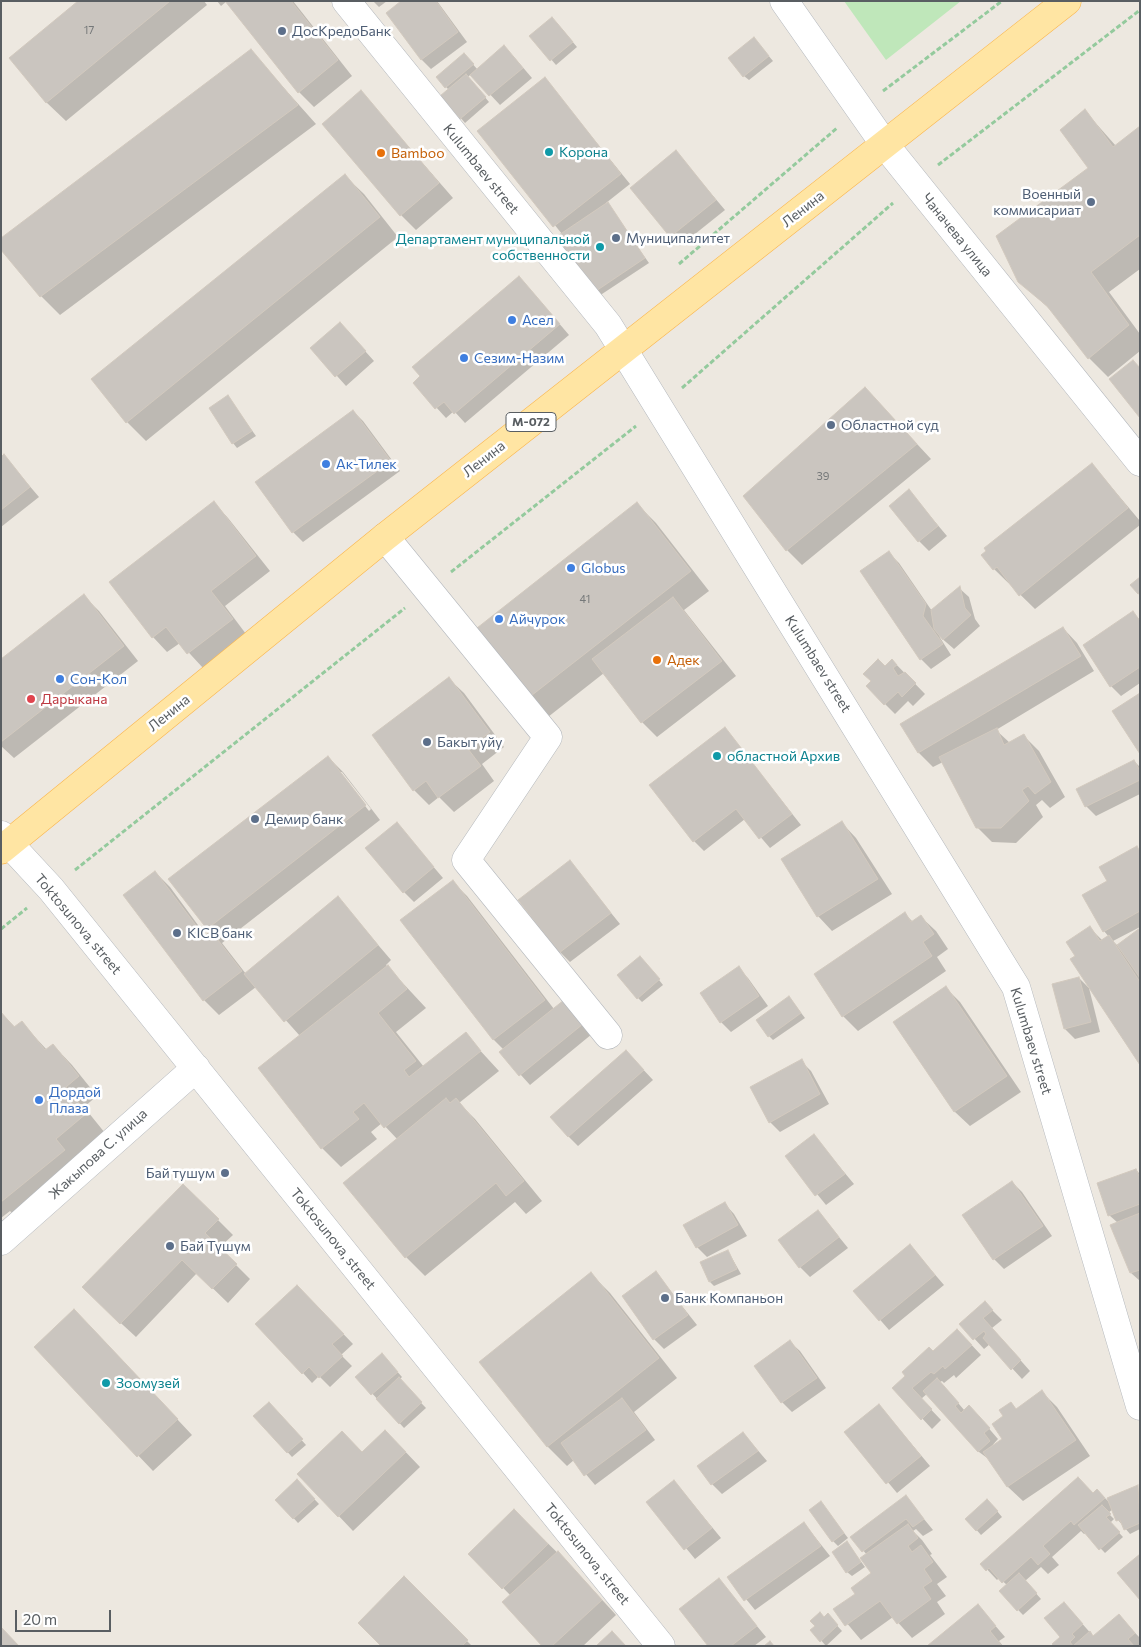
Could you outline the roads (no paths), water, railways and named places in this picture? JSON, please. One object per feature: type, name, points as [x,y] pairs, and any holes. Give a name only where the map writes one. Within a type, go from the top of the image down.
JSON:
[{"type":"main road","name":"Ленина","points":[[4,843],[384,537],[1067,1]]},
{"type":"street","name":"Kulumbaev street","points":[[346,1],[608,325],[1016,987],[1140,1406]]},
{"type":"street","name":"Чаначева улица","points":[[784,1],[884,145],[1140,462]]},
{"type":"street","points":[[384,537],[548,737],[466,860],[608,1036]]},
{"type":"street","name":"Toktosunova, street","points":[[4,843],[51,889],[661,1646]]},
{"type":"street","name":"Жакыпова С. улица","points":[[1,1241],[196,1068]]},
{"type":"place","name":"ДосКредоБанк","points":[[282,31]]},
{"type":"place","name":"Корона","points":[[549,152]]},
{"type":"place","name":"Bamboo","points":[[381,153]]},
{"type":"place","name":"Военный коммисариат","points":[[1091,202]]},
{"type":"place","name":"Муниципалитет","points":[[616,238]]},
{"type":"place","name":"Департамент муниципальной собственности","points":[[600,247]]},
{"type":"place","name":"Асел","points":[[512,320]]},
{"type":"place","name":"Сезим-Назим","points":[[464,358]]},
{"type":"place","name":"Областной суд","points":[[831,425]]},
{"type":"place","name":"Ак-Тилек","points":[[326,464]]},
{"type":"place","name":"Globus","points":[[571,568]]},
{"type":"place","name":"Айчурок","points":[[499,619]]},
{"type":"place","name":"Адек","points":[[657,660]]},
{"type":"place","name":"Сон-Кол","points":[[60,679]]},
{"type":"place","name":"Дарыкана","points":[[31,699]]},
{"type":"place","name":"Бакыт уйу","points":[[427,742]]},
{"type":"place","name":"областной Архив","points":[[717,756]]},
{"type":"place","name":"Демир банк","points":[[255,819]]},
{"type":"place","name":"KICB банк","points":[[177,933]]},
{"type":"place","name":"Дордой Плаза","points":[[39,1100]]},
{"type":"place","name":"Бай тушум","points":[[225,1173]]},
{"type":"place","name":"Бай Түшүм","points":[[170,1246]]},
{"type":"place","name":"Банк Компаньон","points":[[665,1298]]},
{"type":"place","name":"Зоомузей","points":[[106,1383]]}]
